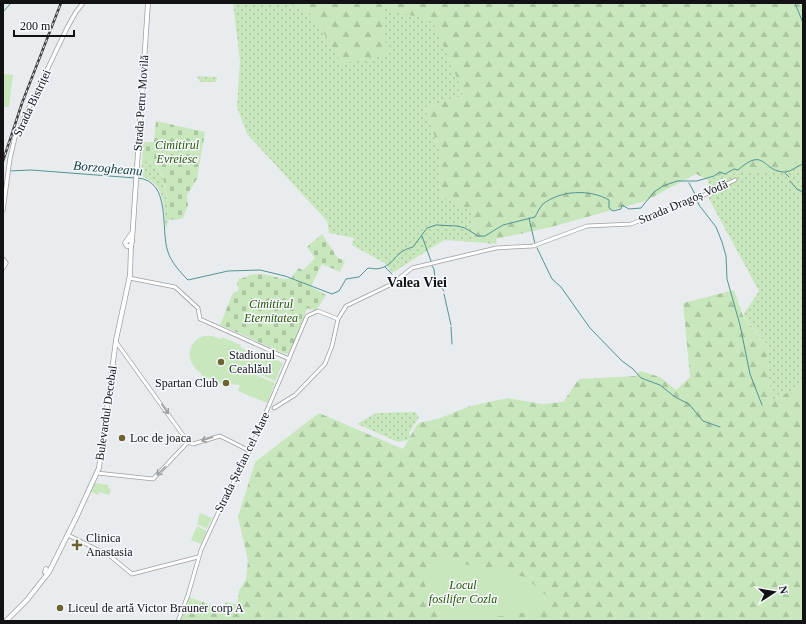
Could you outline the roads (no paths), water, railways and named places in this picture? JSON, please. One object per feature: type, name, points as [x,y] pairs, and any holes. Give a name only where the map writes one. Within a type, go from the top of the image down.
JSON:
[{"type":"main road","name":"Strada Bistriței","points":[[3,210],[8,168],[19,128],[67,28],[76,12],[84,3]]},
{"type":"main road","name":"Strada Petru Movilă","points":[[136,178],[148,3]]},
{"type":"main road","name":"Bulevardul Decebal","points":[[47,572],[97,468],[115,342],[128,278],[129,243],[132,233],[136,178]]},
{"type":"main road","points":[[3,259],[6,263],[3,268]]},
{"type":"main road","name":"Bulevardul Decebal","points":[[5,621],[25,600],[47,572],[68,535],[97,473],[115,342]]},
{"type":"street","name":"Strada Dragoș Vodă","points":[[274,408],[295,395],[325,364],[332,346],[338,319],[349,304],[392,284],[416,267],[496,248],[533,246],[587,226],[631,224],[700,197],[735,180]]},
{"type":"street","points":[[128,278],[173,285],[198,308],[200,319],[289,359]]},
{"type":"street","name":"Strada Ștefan cel Mare","points":[[178,621],[188,595],[198,557],[225,498],[250,451],[307,316],[318,310],[338,319]]},
{"type":"street","points":[[115,342],[188,442],[193,444],[220,436],[250,451]]},
{"type":"street","points":[[97,473],[152,479],[188,442]]},
{"type":"street","points":[[68,535],[110,556],[132,574],[198,557]]},
{"type":"waterway","points":[[3,12],[11,3]]},
{"type":"waterway","points":[[795,3],[803,23]]},
{"type":"waterway","points":[[138,178],[149,181],[156,188],[163,208],[166,243],[169,256],[179,271],[188,280],[228,271],[260,270],[285,276],[332,294],[339,291],[346,279],[359,277],[368,268],[378,269],[386,266],[402,252],[413,247],[427,228],[436,225],[457,226],[465,228],[478,236],[485,236],[503,225],[535,217],[543,204],[558,196],[576,193],[593,194],[609,200],[609,208],[613,211],[621,209],[622,205],[629,209],[641,208],[654,192],[663,186],[677,181],[697,181],[714,176],[720,172],[725,174],[734,169],[738,170],[754,160],[764,162],[772,169],[786,172],[803,164]]},
{"type":"waterway","name":"Borzogheanu","points":[[9,171],[31,170],[135,178]]},
{"type":"waterway","points":[[785,173],[789,177]]},
{"type":"waterway","points":[[790,181],[797,189],[803,192]]},
{"type":"waterway","points":[[689,183],[696,196]]},
{"type":"waterway","points":[[697,200],[699,205],[716,227],[722,242],[726,256],[727,279],[740,325],[750,374],[762,405]]},
{"type":"waterway","points":[[529,218],[535,244]]},
{"type":"waterway","points":[[422,236],[431,261]]},
{"type":"waterway","points":[[537,248],[552,279],[561,287],[590,328],[622,361],[633,369],[641,378],[660,385],[675,397],[689,404],[703,421],[720,427]]},
{"type":"waterway","points":[[432,266],[437,283]]},
{"type":"waterway","points":[[385,267],[392,274]]},
{"type":"waterway","points":[[441,287],[444,291]]},
{"type":"waterway","points":[[444,294],[451,325]]},
{"type":"waterway","points":[[451,327],[452,344]]},
{"type":"railway","points":[[3,161],[22,103],[61,3]]},
{"type":"place","name":"Stadionul Ceahlăul","points":[[221,362]]},
{"type":"place","name":"Spartan Club","points":[[226,383]]},
{"type":"place","name":"Loc de joaca","points":[[122,438]]},
{"type":"place","name":"Clinica Anastasia","points":[[77,545]]},
{"type":"place","name":"Liceul de artă Victor Brauner corp A","points":[[60,608]]},
{"type":"district","name":"Valea Viei","points":[[417,282]]},
{"type":"park label","name":"Cimitirul Evreiesc","points":[[177,152]]},
{"type":"park label","name":"Cimitirul Eternitatea","points":[[271,311]]},
{"type":"park label","name":"Locul fosilifer Cozla","points":[[463,592]]}]
